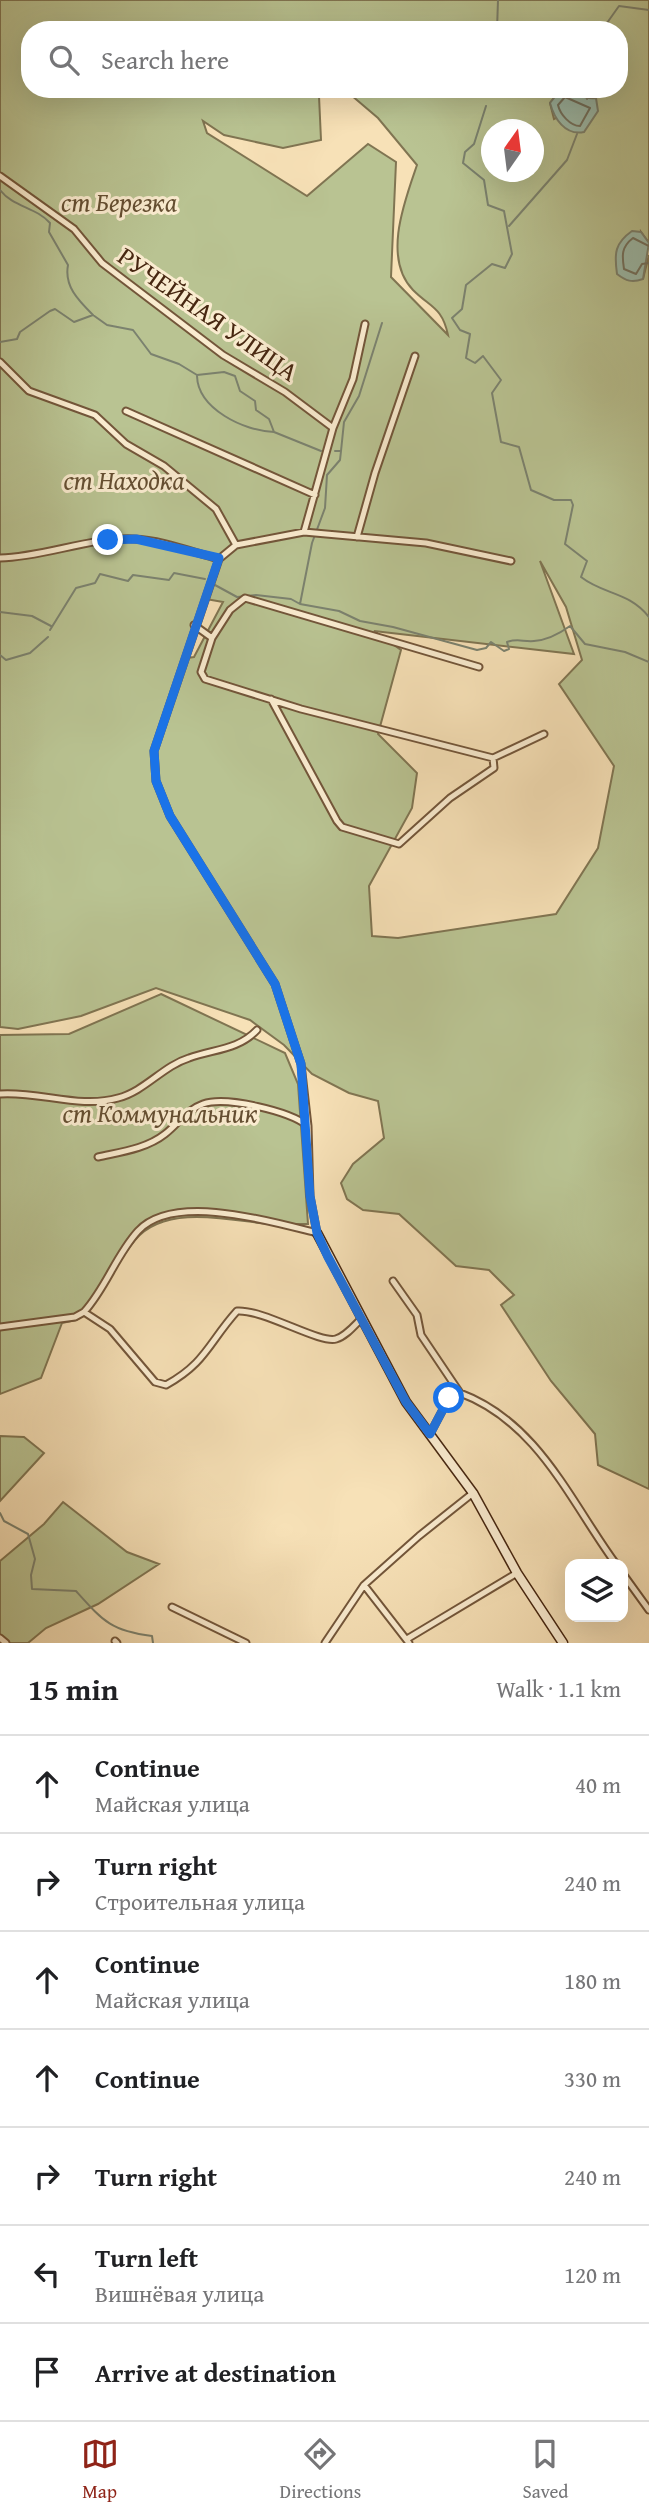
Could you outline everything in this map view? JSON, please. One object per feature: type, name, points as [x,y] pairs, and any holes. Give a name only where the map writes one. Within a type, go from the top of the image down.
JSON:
[{"type":"street","name":"РУЧЕЙНАЯ УЛИЦА","points":[[0,177],[74,229],[102,263],[223,355],[285,391],[333,428]]},
{"type":"street","points":[[307,532],[333,428],[353,379],[365,324]]},
{"type":"street","points":[[357,537],[375,473],[415,356]]},
{"type":"street","points":[[0,362],[29,391],[95,415],[126,444],[164,466],[216,509],[236,545]]},
{"type":"street","points":[[126,411],[315,495]]},
{"type":"street","points":[[511,561],[425,543],[307,532],[236,545],[219,558],[194,625],[154,751],[156,781],[170,816],[275,984],[301,1064],[310,1196],[317,1233],[406,1402],[473,1493],[517,1573],[563,1643]]},
{"type":"street","points":[[0,558],[20,558],[108,540],[136,539],[219,558]]},
{"type":"street","points":[[479,667],[245,598],[230,610],[212,638],[201,673],[205,679],[271,699],[493,758],[544,734]]},
{"type":"street","points":[[194,625],[212,638]]},
{"type":"street","points":[[271,699],[342,827],[399,844],[450,798],[494,768],[493,758]]},
{"type":"street","points":[[0,1094],[40,1094],[78,1100],[118,1098],[178,1062],[236,1047],[257,1030]]},
{"type":"street","points":[[98,1157],[151,1143],[187,1113],[205,1103],[270,1109],[300,1120],[307,1126]]},
{"type":"street","points":[[0,1318],[1,1327],[75,1317],[84,1312],[139,1230],[161,1217],[193,1212],[237,1214],[317,1233]]},
{"type":"street","points":[[393,1281],[416,1315],[421,1335],[460,1393],[482,1401],[528,1436],[613,1559]]},
{"type":"street","points":[[84,1312],[110,1329],[155,1382],[166,1385],[187,1374],[203,1359],[237,1311],[271,1318],[325,1340],[335,1340],[361,1319]]},
{"type":"street","points":[[430,1434],[449,1398],[460,1393]]},
{"type":"street","points":[[325,1643],[364,1586],[419,1536],[473,1493]]},
{"type":"street","points":[[364,1586],[408,1641],[517,1573]]},
{"type":"street","points":[[628,1581],[649,1609]]},
{"type":"street","points":[[172,1606],[246,1643]]},
{"type":"street","points":[[0,1638],[6,1643]]},
{"type":"green space","points":[[0,0],[649,0],[649,243],[641,232],[643,279],[649,255],[649,1489],[598,1465],[595,1434],[551,1381],[501,1305],[514,1295],[489,1270],[456,1266],[399,1214],[363,1210],[347,1199],[341,1183],[353,1164],[384,1138],[378,1101],[349,1093],[312,1074],[284,1045],[250,1020],[156,988],[81,1016],[18,1029],[0,1027]],"holes":[[[21,21],[628,21],[628,98],[595,98],[554,119],[550,103],[554,98],[355,98],[378,118],[417,165],[402,211],[397,246],[399,262],[404,277],[413,290],[439,313],[448,335],[391,277],[396,162],[368,144],[307,196],[207,133],[203,121],[224,135],[283,148],[321,140],[319,98],[21,98]],[[540,561],[566,607],[582,660],[559,684],[614,766],[598,848],[556,914],[398,938],[372,936],[369,886],[412,808],[417,773],[378,734],[401,650],[374,631],[574,654]],[[206,599],[223,602],[194,657],[187,658]]]},
{"type":"green space","name":"ст Коммунальник","points":[[161,994],[285,1053],[298,1084],[308,1224],[271,1224],[194,1217],[161,1222],[147,1229],[128,1248],[88,1313],[76,1320],[62,1323],[41,1378],[0,1394],[0,1035],[69,1034]]},
{"type":"green space","points":[[0,1436],[24,1437],[44,1453],[0,1501]]},
{"type":"green space","points":[[63,1502],[127,1552],[159,1564],[98,1604],[46,1628],[28,1643],[0,1643],[0,1561],[44,1524]]},
{"type":"water","points":[[554,98],[596,98],[598,111],[584,132],[577,133],[561,125],[550,103]]},
{"type":"water","points":[[632,231],[641,232],[649,243],[643,279],[632,281],[617,274],[616,260],[619,244]]},
{"type":"waterway","points":[[497,21],[498,0]]},
{"type":"waterway","points":[[608,21],[619,6],[649,10]]},
{"type":"waterway","points":[[486,106],[474,144],[465,152],[463,163],[484,180],[488,205],[504,211],[512,254],[505,268],[492,264],[466,285],[462,309],[452,318],[460,330],[470,334],[466,358],[475,363],[483,356],[501,380],[492,393],[501,442],[519,447],[531,490],[554,500],[571,500],[573,505],[565,544],[587,561],[581,577],[633,602],[649,617]]},
{"type":"waterway","points":[[509,226],[567,160],[577,134]]},
{"type":"waterway","points":[[0,190],[11,200],[38,213],[50,223],[49,232],[68,265],[70,286],[93,315]]},
{"type":"waterway","points":[[0,342],[17,339],[20,332],[55,309],[74,322],[93,315],[107,325],[133,330],[151,354],[179,364],[197,375],[224,372],[235,376],[240,391],[255,401],[256,410],[269,419],[274,432],[321,451]]},
{"type":"waterway","points":[[341,451],[344,422],[359,396],[382,323]]},
{"type":"waterway","points":[[197,376],[199,388],[214,408],[237,423],[274,432]]},
{"type":"waterway","points":[[300,604],[312,543],[325,508],[327,475],[340,460],[341,451],[335,451]]},
{"type":"waterway","points":[[50,630],[76,588],[95,583],[100,574],[128,581],[133,575],[169,580],[174,573],[205,579]]},
{"type":"waterway","points":[[215,585],[237,597],[256,595],[291,599],[300,604],[339,611],[360,621],[393,627],[477,650],[486,648],[491,642],[504,651],[509,649],[507,642],[544,639],[570,626],[585,644],[625,652],[649,662]]},
{"type":"waterway","points":[[0,612],[32,616],[51,626]]},
{"type":"waterway","points":[[0,655],[6,660],[30,653],[48,637]]},
{"type":"waterway","points":[[0,1513],[4,1521],[28,1534],[35,1559],[31,1575],[32,1589],[76,1591],[109,1623],[127,1631],[152,1636],[153,1643]]},
{"type":"route","points":[[108,540],[136,539],[219,558],[162,721],[154,751],[156,781],[170,816],[275,984],[301,1064],[310,1196],[317,1233],[328,1257],[406,1402],[430,1434],[449,1398]]},
{"type":"park label","name":"ст Березка","points":[[119,202]]},
{"type":"park label","name":"ст Находка","points":[[124,480]]}]
